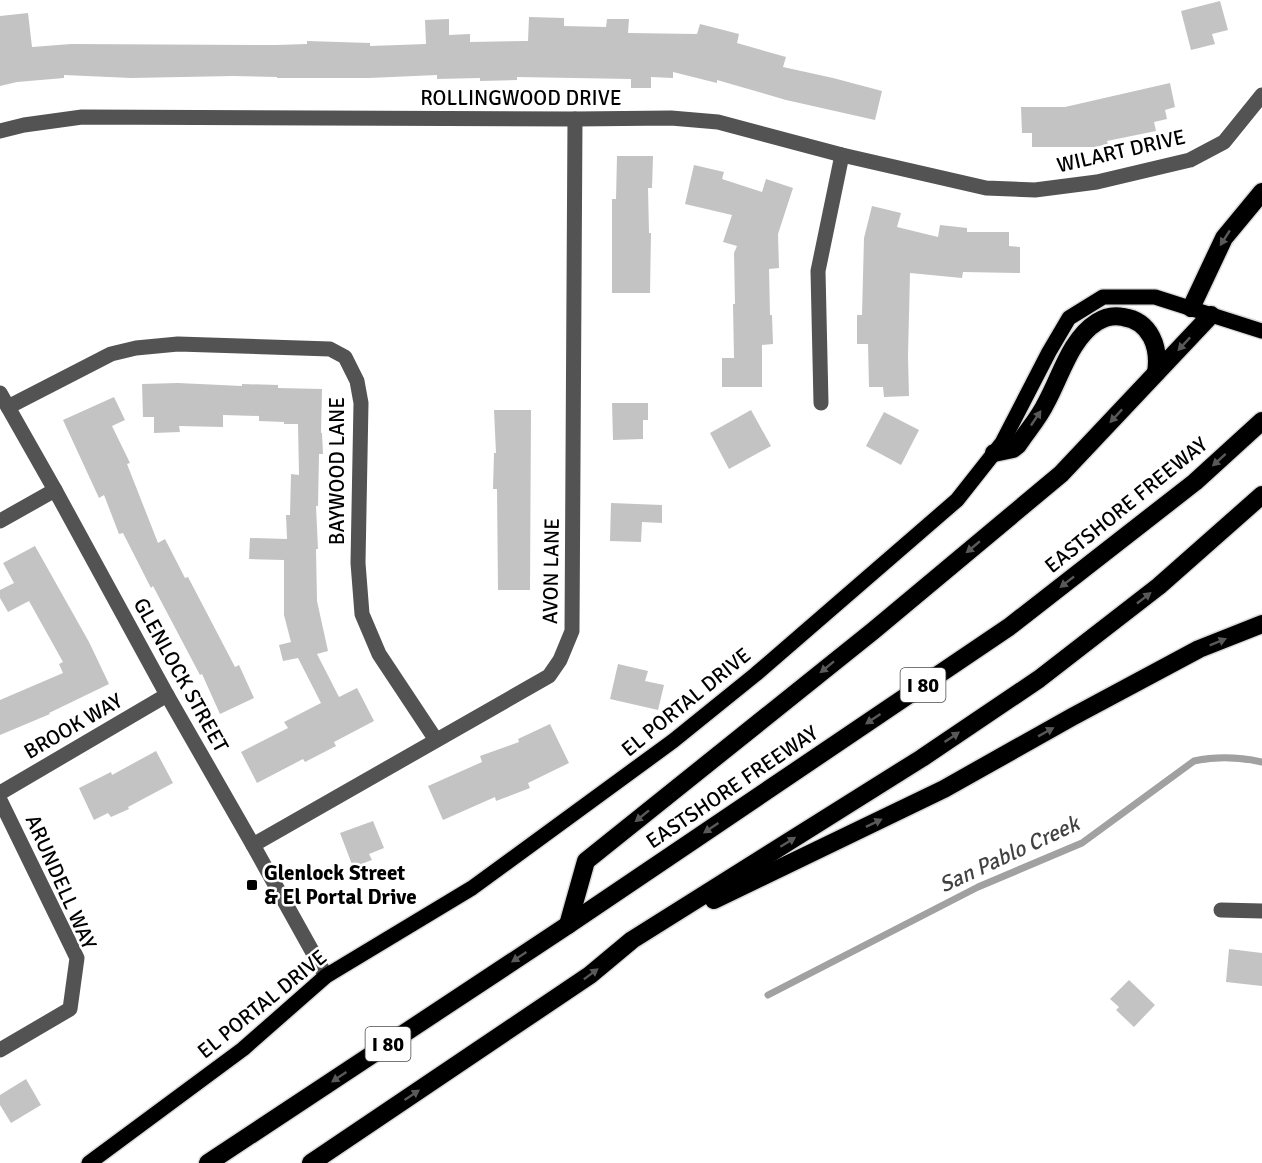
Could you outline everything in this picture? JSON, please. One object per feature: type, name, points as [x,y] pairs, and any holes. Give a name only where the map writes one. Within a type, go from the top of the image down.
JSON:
[{"type":"highway","points":[[1191,308],[1224,238],[1262,192]]},
{"type":"highway","points":[[568,925],[586,861],[864,638],[1061,474],[1211,315]]},
{"type":"highway","points":[[994,453],[1010,450],[1018,445],[1045,405],[1078,340],[1087,329],[1108,316],[1133,319],[1146,328],[1153,339],[1156,351],[1156,373]]},
{"type":"highway","name":"EASTSHORE FREEWAY","points":[[208,1163],[568,925],[1009,627],[1195,482],[1262,421]]},
{"type":"highway","name":"I 80","points":[[311,1163],[590,975],[632,940],[913,764],[1040,679],[1160,586],[1262,495]]},
{"type":"highway","points":[[632,940],[944,789],[1199,649],[1262,624]]},
{"type":"main road","name":"EL PORTAL DRIVE","points":[[89,1163],[243,1049],[326,976],[472,888],[674,741],[756,674],[957,500],[1002,442],[1069,318],[1103,297],[1155,297],[1262,331]]},
{"type":"street","name":"WILART DRIVE","points":[[1035,190],[1097,182],[1190,160],[1224,142],[1262,95]]},
{"type":"street","name":"ROLLINGWOOD DRIVE","points":[[0,130],[82,117],[670,118],[718,122],[842,155],[986,188],[1035,190]]},
{"type":"street","name":"AVON LANE","points":[[253,845],[549,676],[560,660],[572,631],[575,119]]},
{"type":"street","points":[[820,403],[818,271],[842,155]]},
{"type":"street","name":"BAYWOOD LANE","points":[[8,407],[111,354],[136,348],[178,344],[330,349],[345,357],[357,381],[361,403],[358,563],[362,614],[379,654],[436,740]]},
{"type":"street","name":"GLENLOCK STREET","points":[[0,393],[326,976]]},
{"type":"street","points":[[0,521],[56,490]]},
{"type":"street","name":"BROOK WAY","points":[[0,793],[167,695]]},
{"type":"street","name":"ARUNDELL WAY","points":[[0,800],[77,958],[70,1009],[0,1050]]},
{"type":"street","points":[[1221,910],[1262,911]]},
{"type":"building","points":[[1220,1],[1228,30],[1212,34],[1215,44],[1191,50],[1181,11]]},
{"type":"building","points":[[28,13],[32,47],[71,44],[276,45],[307,44],[307,41],[370,43],[370,46],[426,44],[425,20],[449,19],[449,35],[470,34],[470,42],[528,41],[529,17],[564,18],[564,26],[606,27],[607,19],[629,19],[628,33],[697,34],[700,24],[739,34],[737,43],[786,57],[783,67],[882,91],[875,120],[786,100],[717,80],[717,83],[673,72],[673,78],[651,77],[651,88],[631,88],[631,79],[517,77],[517,80],[480,81],[480,78],[437,79],[437,75],[369,78],[233,76],[131,78],[64,75],[64,78],[17,82],[0,86],[0,16]]},
{"type":"building","points":[[1170,83],[1175,107],[1165,110],[1167,119],[1154,122],[1156,131],[1107,141],[1108,144],[1095,147],[1032,147],[1032,133],[1022,133],[1021,107],[1065,107]]},
{"type":"building","points":[[617,156],[653,156],[652,188],[648,188],[649,233],[651,233],[650,293],[612,293],[612,199],[616,199]]},
{"type":"building","points":[[694,165],[724,172],[722,179],[762,192],[766,179],[793,188],[778,234],[779,268],[769,269],[773,344],[762,345],[762,387],[722,387],[722,358],[734,358],[734,253],[737,246],[723,242],[732,215],[685,204]]},
{"type":"building","points":[[872,206],[901,213],[897,227],[938,237],[940,225],[967,228],[967,232],[1009,232],[1009,246],[1020,247],[1020,273],[963,272],[962,278],[910,273],[909,396],[884,397],[883,387],[869,387],[868,344],[857,344],[857,315],[862,315],[864,238]]},
{"type":"building","points":[[142,384],[278,385],[278,388],[322,389],[323,454],[319,454],[318,506],[316,506],[317,601],[328,651],[317,654],[339,697],[357,688],[374,721],[334,742],[336,746],[305,762],[303,759],[257,783],[241,752],[288,728],[284,722],[321,703],[298,658],[283,661],[279,645],[291,642],[284,615],[284,560],[249,559],[250,538],[287,539],[286,515],[290,515],[291,474],[299,475],[298,424],[259,421],[259,416],[223,415],[223,427],[179,426],[180,432],[154,433],[154,417],[143,417]]},
{"type":"building","points":[[114,397],[125,420],[112,426],[130,463],[127,464],[158,543],[165,539],[185,578],[188,577],[235,667],[239,665],[254,698],[220,714],[202,674],[200,675],[153,586],[151,588],[123,533],[119,534],[104,495],[99,498],[63,420]]},
{"type":"building","points":[[612,403],[648,403],[648,420],[643,420],[643,439],[613,440]]},
{"type":"building","points":[[494,410],[531,410],[530,590],[498,590],[497,489],[493,489],[494,453],[496,453]]},
{"type":"building","points":[[751,410],[771,446],[729,469],[710,433]]},
{"type":"building","points":[[884,412],[919,430],[901,465],[866,446]]},
{"type":"building","points":[[611,503],[662,505],[662,523],[642,522],[641,542],[610,541]]},
{"type":"building","points":[[35,546],[89,642],[109,684],[50,714],[0,735],[0,700],[63,673],[59,664],[63,662],[29,601],[8,612],[0,598],[0,590],[14,583],[3,563]]},
{"type":"building","points":[[618,664],[648,671],[645,681],[664,685],[658,710],[610,699]]},
{"type":"building","points":[[550,724],[569,763],[528,783],[530,788],[496,801],[495,797],[443,820],[428,786],[482,762],[480,756],[519,742],[518,739]]},
{"type":"building","points":[[156,751],[173,783],[128,807],[129,809],[111,817],[108,813],[94,820],[79,788],[111,772],[112,775]]},
{"type":"building","points":[[373,821],[384,848],[369,854],[372,860],[353,867],[340,833]]},
{"type":"building","points":[[1229,949],[1262,953],[1262,986],[1226,982]]},
{"type":"building","points":[[1129,980],[1155,1005],[1134,1027],[1116,1010],[1119,1007],[1110,999]]},
{"type":"building","points":[[26,1079],[41,1105],[11,1123],[0,1105],[0,1095]]},
{"type":"waterway","name":"San Pablo Creek","points":[[768,995],[978,887],[1082,843],[1194,761],[1228,758],[1262,762]]},
{"type":"place","name":"Glenlock Street & El Portal Drive","points":[[252,885]]}]
